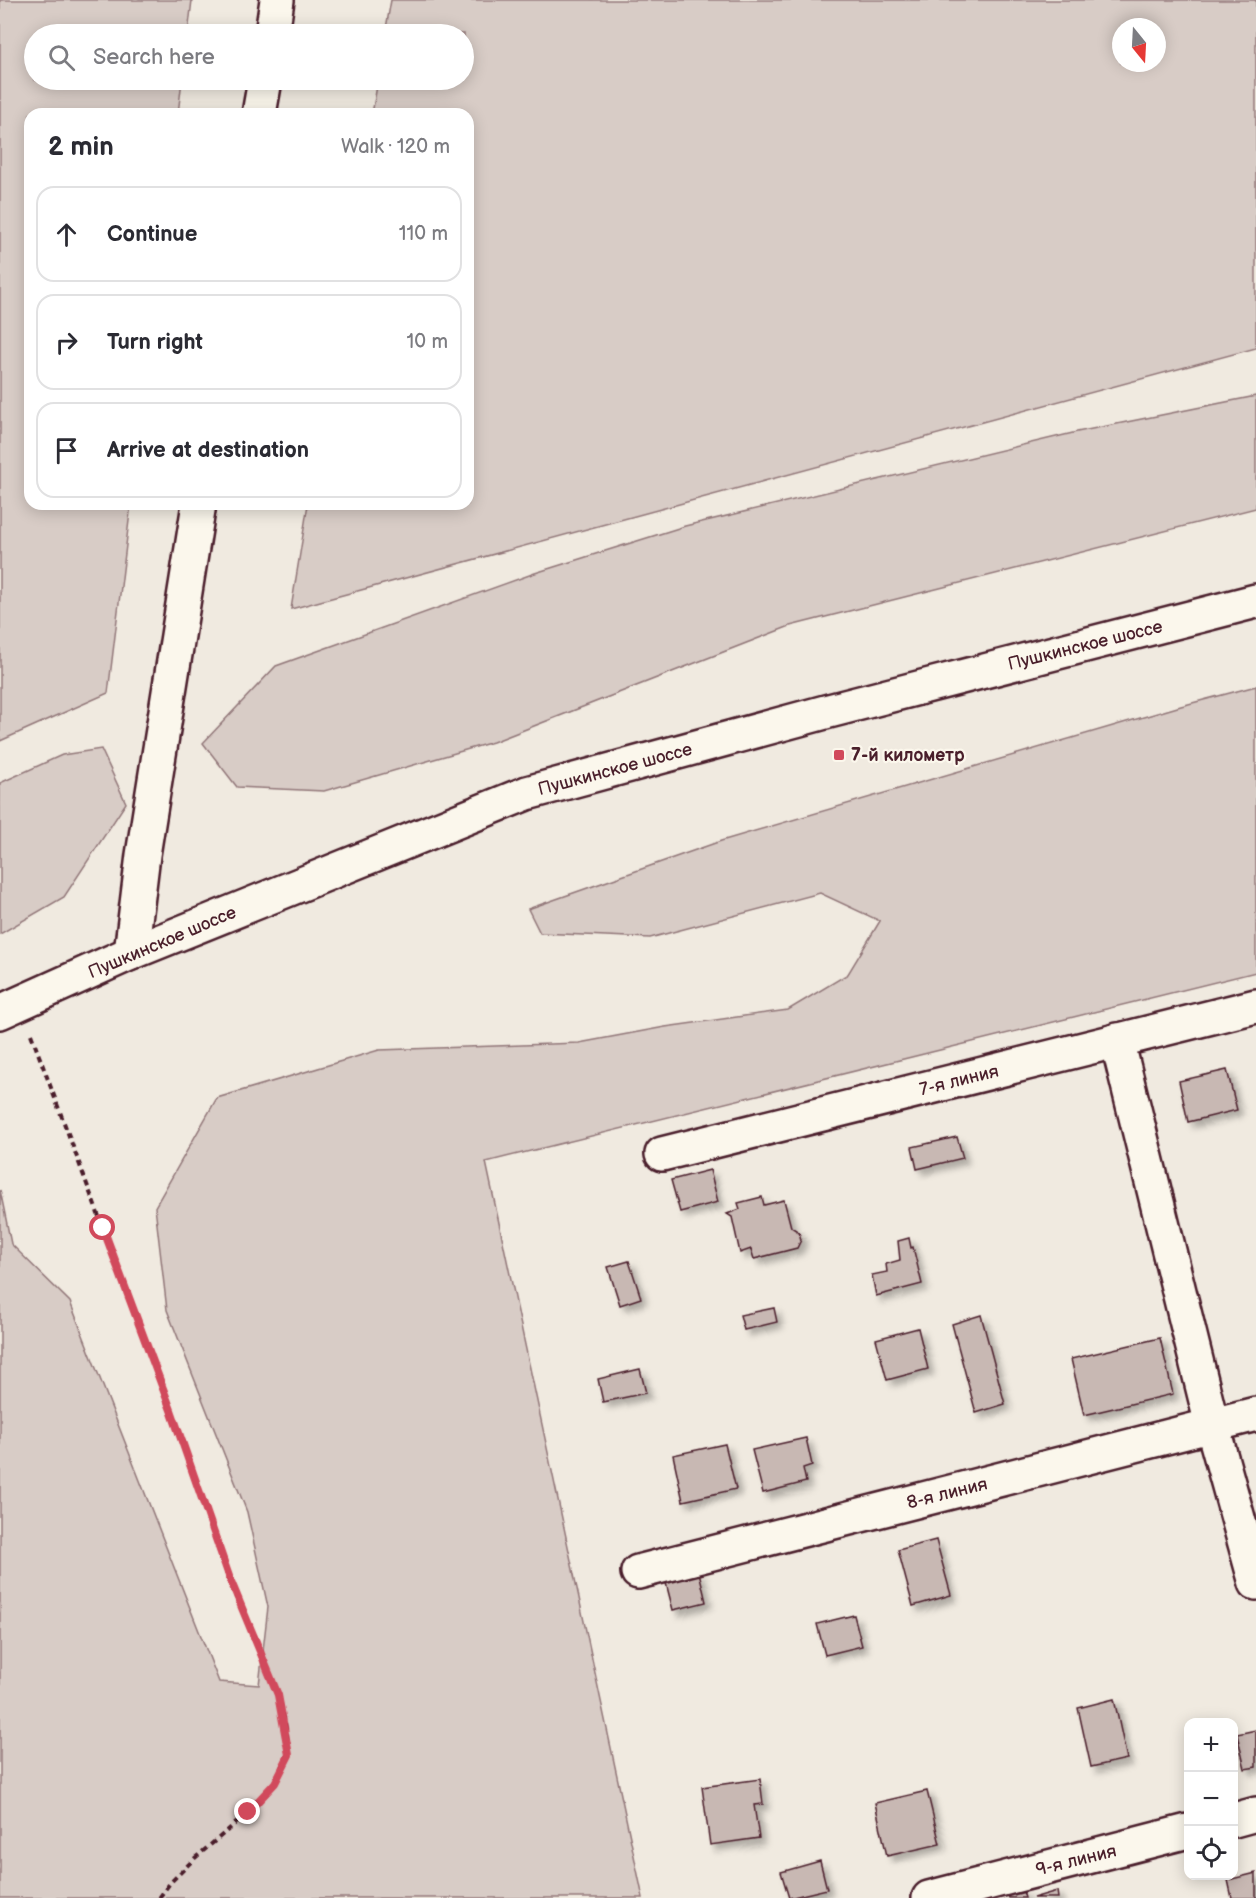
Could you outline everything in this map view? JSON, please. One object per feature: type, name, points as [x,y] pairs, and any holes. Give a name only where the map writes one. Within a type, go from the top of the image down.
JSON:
[{"type":"street","points":[[273,24],[277,0]]},
{"type":"street","points":[[260,108],[263,90]]},
{"type":"street","points":[[131,953],[197,510]]},
{"type":"street","name":"Пушкинское шоссе","points":[[9,1008],[131,953],[527,793],[829,711],[1256,601]]},
{"type":"street","name":"7-я линия","points":[[662,1154],[1256,1006]]},
{"type":"street","points":[[1117,1040],[1212,1425],[1256,1583]]},
{"type":"street","name":"8-я линия","points":[[638,1572],[1256,1414]]},
{"type":"street","points":[[1238,1819],[1256,1814]]},
{"type":"street","name":"9-я линия","points":[[929,1898],[1184,1833]]},
{"type":"path","points":[[9,1008],[53,1090],[171,1410],[230,1579],[278,1695],[285,1724],[289,1755],[275,1783],[248,1812],[170,1882],[159,1898]]},
{"type":"shaded area","points":[[0,0],[192,0],[189,24],[24,24],[24,90],[181,90],[179,108],[24,108],[24,510],[130,510],[108,693],[0,741]]},
{"type":"shaded area","points":[[391,0],[1256,0],[1256,348],[291,609],[307,510],[474,510],[474,108],[373,108],[376,90],[474,90],[474,24],[387,24]]},
{"type":"shaded area","points":[[1256,396],[1256,508],[790,626],[493,742],[324,791],[237,787],[203,743],[276,666],[535,573],[685,526],[1077,432]]},
{"type":"shaded area","points":[[1256,686],[1256,972],[486,1162],[643,1898],[0,1898],[0,1190],[11,1244],[70,1302],[219,1682],[259,1685],[268,1607],[247,1512],[167,1310],[155,1207],[217,1098],[379,1050],[579,1043],[665,1027],[788,1010],[848,974],[880,921],[820,893],[650,938],[540,933],[528,909],[721,841]]},
{"type":"shaded area","points":[[101,749],[126,803],[64,897],[0,934],[0,783],[62,755]]},
{"type":"building","points":[[1227,1070],[1237,1110],[1188,1122],[1179,1081]]},
{"type":"building","points":[[957,1137],[963,1158],[917,1169],[912,1147]]},
{"type":"building","points":[[710,1170],[718,1202],[680,1212],[671,1180]]},
{"type":"building","points":[[762,1197],[764,1205],[784,1200],[791,1227],[799,1232],[801,1240],[797,1248],[754,1259],[751,1249],[740,1253],[732,1217],[727,1214],[740,1209],[738,1203]]},
{"type":"building","points":[[909,1238],[922,1284],[876,1296],[872,1275],[887,1272],[886,1264],[900,1260],[898,1241]]},
{"type":"building","points":[[629,1261],[641,1298],[620,1305],[608,1267]]},
{"type":"building","points":[[774,1308],[777,1322],[744,1330],[740,1315]]},
{"type":"building","points":[[981,1315],[1005,1404],[976,1413],[952,1324]]},
{"type":"building","points":[[918,1328],[928,1369],[887,1380],[876,1339]]},
{"type":"building","points":[[1160,1338],[1173,1394],[1084,1415],[1071,1359]]},
{"type":"building","points":[[640,1369],[646,1393],[603,1402],[598,1379]]},
{"type":"building","points":[[806,1438],[812,1465],[803,1468],[806,1482],[763,1493],[752,1450]]},
{"type":"building","points":[[725,1444],[736,1489],[683,1501],[673,1455]]},
{"type":"building","points":[[936,1540],[951,1595],[913,1606],[898,1550]]},
{"type":"building","points":[[699,1572],[706,1602],[673,1610],[665,1579]]},
{"type":"building","points":[[854,1615],[862,1646],[825,1655],[817,1624]]},
{"type":"building","points":[[1114,1699],[1127,1759],[1091,1767],[1078,1708]]},
{"type":"building","points":[[1256,1730],[1256,1767],[1245,1769],[1238,1734]]},
{"type":"building","points":[[760,1779],[763,1804],[754,1805],[759,1838],[710,1845],[702,1787]]},
{"type":"building","points":[[927,1791],[940,1844],[887,1856],[875,1803]]},
{"type":"building","points":[[820,1861],[827,1889],[789,1898],[781,1872]]},
{"type":"building","points":[[1256,1873],[1256,1898],[1232,1898],[1228,1880],[1238,1880],[1238,1878]]},
{"type":"building","points":[[1023,1891],[1025,1898],[1009,1898],[1008,1895]]},
{"type":"building","points":[[1057,1891],[1058,1898],[1033,1898]]},
{"type":"place","name":"7-й километр","points":[[839,755]]},
{"type":"route","points":[[103,1228],[171,1410],[230,1579],[278,1695],[289,1755],[275,1783],[248,1812]]}]
